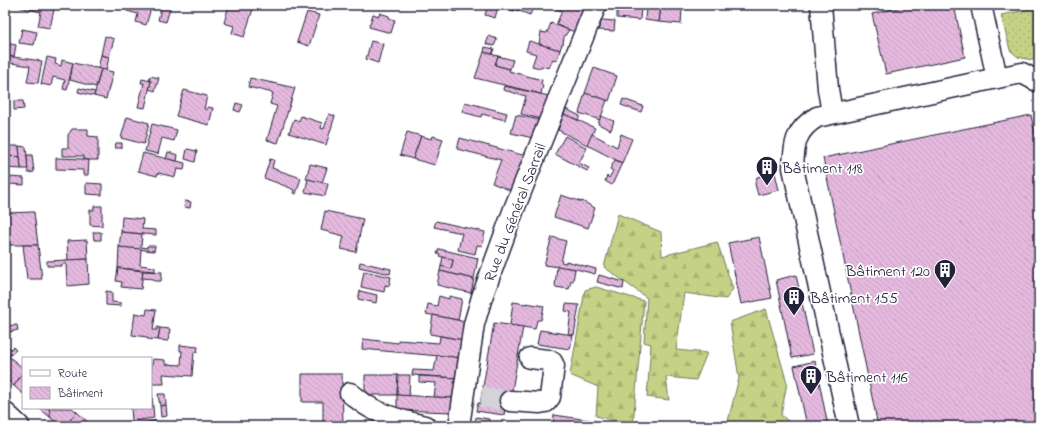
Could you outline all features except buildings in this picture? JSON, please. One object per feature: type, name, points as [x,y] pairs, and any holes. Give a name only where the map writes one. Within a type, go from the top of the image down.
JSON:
[{"type":"main road","points":[[5,414],[18,426]]},
{"type":"street","name":"Rue du Général Sarrail","points":[[459,426],[472,396],[474,324],[482,297],[514,209],[596,5]]},
{"type":"street","points":[[821,5],[828,89],[832,113]]},
{"type":"street","points":[[981,5],[997,78]]},
{"type":"street","points":[[849,426],[793,168],[794,150],[800,132],[809,122],[817,117],[997,78],[1022,73],[1039,82]]},
{"type":"street","points":[[510,401],[540,403],[546,402],[550,397],[554,366],[552,362],[548,360],[530,358]]},
{"type":"street","points":[[350,393],[379,412],[425,426]]},
{"type":"green space","points":[[1036,8],[1039,22],[1039,58],[1032,60],[1018,57],[1010,50],[1001,15]]},
{"type":"green space","points":[[618,214],[661,232],[662,256],[717,242],[733,289],[726,299],[684,293],[676,350],[707,353],[696,380],[666,377],[669,400],[647,397],[651,344],[644,342],[647,298],[604,267]]},
{"type":"green space","points":[[596,287],[644,301],[633,425],[596,416],[598,387],[570,375],[585,290]]},
{"type":"green space","points":[[766,309],[787,383],[781,415],[794,426],[713,426],[728,421],[739,378],[730,322]]},
{"type":"tunnel","points":[[481,397],[510,401]]},
{"type":"place","name":"Bâtiment 118","points":[[767,186]]},
{"type":"place","name":"Bâtiment 120","points":[[945,290]]},
{"type":"place","name":"Bâtiment 155","points":[[794,316]]},
{"type":"place","name":"Bâtiment 116","points":[[811,396]]}]
